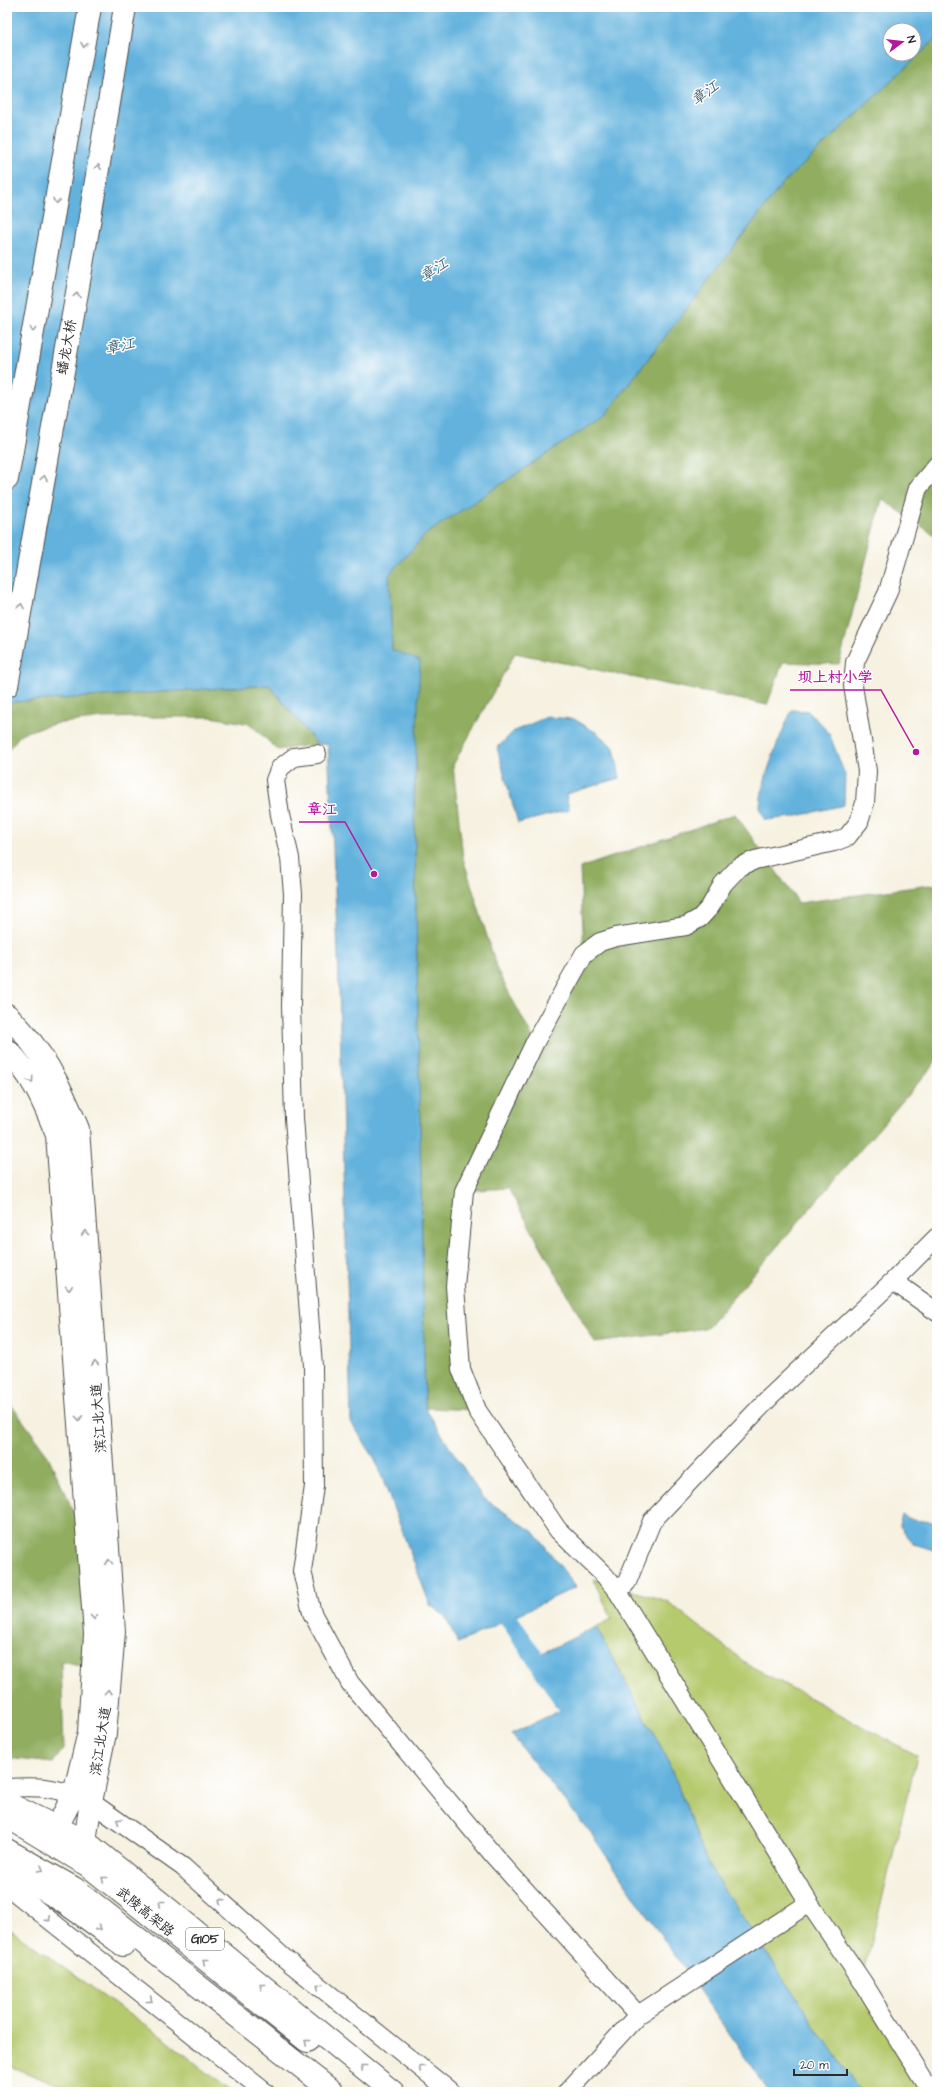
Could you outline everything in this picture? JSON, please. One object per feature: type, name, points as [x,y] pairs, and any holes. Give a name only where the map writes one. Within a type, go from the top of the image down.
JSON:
[{"type":"main road","points":[[7,479],[90,7]]},
{"type":"main road","name":"蟠龙大桥","points":[[7,686],[83,259],[125,7]]},
{"type":"main road","name":"滨江北大道","points":[[7,1015],[24,1032],[48,1064],[64,1093],[78,1129],[114,1632],[105,1733],[82,1798],[57,1827]]},
{"type":"main road","name":"滨江北大道","points":[[7,1050],[19,1062],[41,1095],[57,1135],[95,1634],[89,1732],[82,1798],[85,1841]]},
{"type":"main road","name":"G105","points":[[7,1803],[85,1841],[393,2092]]},
{"type":"main road","name":"武陵高架路","points":[[7,1816],[87,1865],[370,2092]]},
{"type":"main road","name":"武陵高架路","points":[[7,1850],[74,1888],[333,2092]]},
{"type":"main road","points":[[7,1871],[32,1882],[52,1894],[325,2092]]},
{"type":"street","points":[[931,2092],[862,1981],[809,1902],[618,1592],[554,1523],[477,1410],[461,1369],[455,1286],[464,1191],[535,1042],[584,954],[600,942],[616,937],[686,926],[700,918],[710,907],[723,884],[739,867],[755,860],[834,842],[847,837],[859,822],[865,803],[867,771],[853,686],[855,662],[888,592],[918,488],[937,466]]},
{"type":"street","points":[[317,754],[294,757],[280,768],[275,780],[280,815],[290,858],[293,894],[291,1005],[294,1118],[313,1374],[314,1486],[302,1571],[312,1613],[350,1683],[495,1857],[638,2015]]},
{"type":"street","points":[[618,1592],[627,1582],[652,1520],[768,1399],[894,1281],[937,1237]]},
{"type":"street","points":[[894,1281],[937,1312]]},
{"type":"street","points":[[7,1788],[40,1786],[82,1798],[183,1868],[284,1958],[451,2092]]},
{"type":"street","points":[[7,1886],[265,2092]]},
{"type":"street","points":[[568,2092],[638,2015],[809,1902]]},
{"type":"green space","points":[[937,38],[937,537],[882,499],[839,664],[783,662],[767,705],[515,653],[453,765],[463,858],[498,972],[535,1042],[584,954],[580,868],[735,814],[799,903],[937,884],[937,1061],[707,1328],[595,1343],[508,1188],[464,1191],[455,1286],[477,1410],[425,1408],[414,796],[417,762],[392,650],[389,575],[426,534],[605,415],[783,183],[912,62],[922,62],[922,52]]},
{"type":"green space","points":[[269,685],[317,744],[278,750],[250,724],[211,717],[102,718],[54,724],[22,733],[7,751],[7,706],[13,702]]},
{"type":"green space","points":[[7,1399],[47,1454],[101,1571],[112,1672],[61,1661],[64,1748],[53,1763],[7,1758]]},
{"type":"green space","points":[[593,1579],[667,1601],[747,1664],[917,1756],[862,1981],[931,2092],[860,2092],[709,1867],[667,1758],[596,1627],[612,1619]]},
{"type":"green space","points":[[7,1927],[165,2039],[232,2092],[78,2092],[7,2065]]},
{"type":"water","name":"章江","points":[[7,7],[937,7],[937,38],[922,52],[922,22],[882,22],[882,62],[912,62],[783,183],[605,415],[426,534],[389,575],[392,650],[420,661],[414,796],[425,1408],[482,1497],[535,1533],[576,1587],[458,1643],[445,1616],[430,1605],[375,1459],[351,1422],[338,953],[328,744],[317,744],[269,685],[13,702],[7,706]]},
{"type":"water","points":[[792,710],[808,711],[829,733],[845,775],[844,805],[793,817],[766,820],[761,812],[761,796],[777,744]]},
{"type":"water","points":[[547,717],[574,719],[597,733],[614,748],[620,778],[566,794],[569,810],[518,823],[497,748],[514,731]]},
{"type":"water","points":[[902,1515],[913,1520],[933,1522],[937,1517],[937,1551],[914,1544],[899,1525]]},
{"type":"water","points":[[596,1627],[667,1758],[709,1867],[860,2092],[769,2092],[592,1835],[511,1734],[563,1709],[538,1655]]},
{"type":"waterway","points":[[495,1598],[564,1702]]},
{"type":"place","name":"坝上村小学","points":[[916,752]]},
{"type":"place","name":"章江","points":[[374,874]]}]
